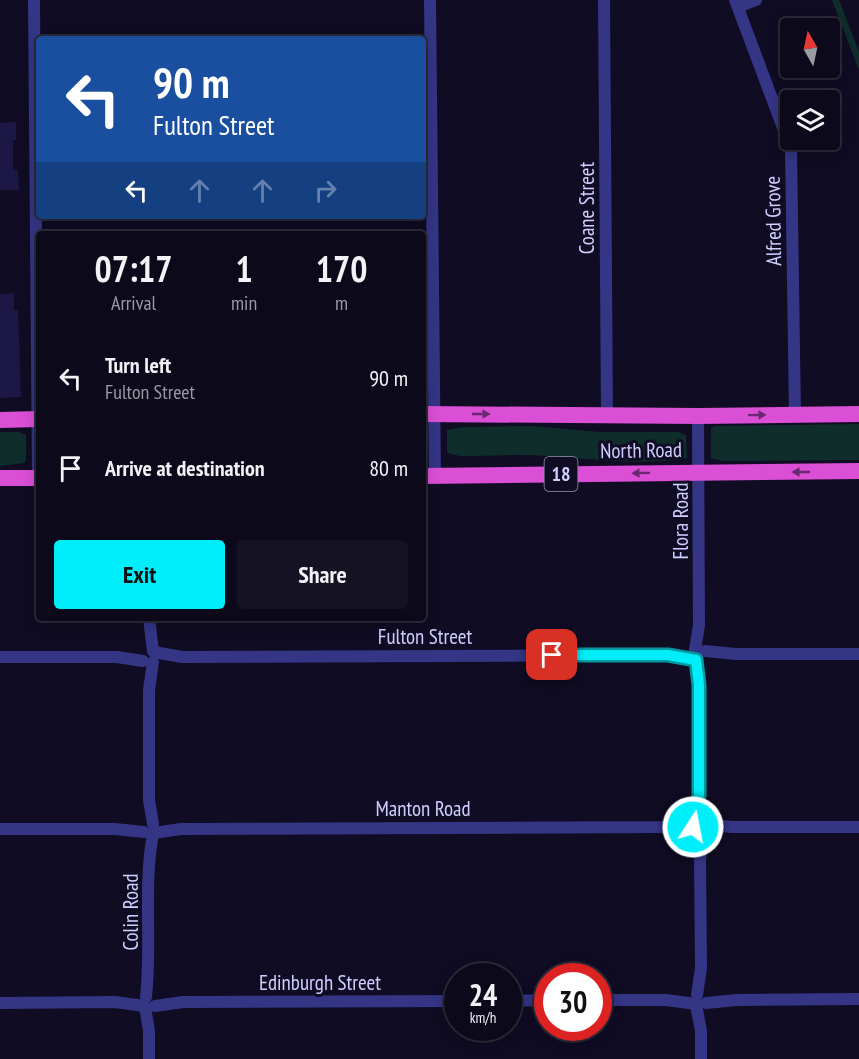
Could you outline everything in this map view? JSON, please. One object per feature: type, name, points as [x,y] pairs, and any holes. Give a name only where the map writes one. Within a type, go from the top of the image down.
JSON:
[{"type":"highway","name":"North Road","points":[[429,414],[698,416],[859,414]]},
{"type":"highway","points":[[0,420],[36,419]]},
{"type":"highway","name":"North Road","points":[[429,476],[859,471]]},
{"type":"highway","points":[[0,478],[36,478]]},
{"type":"street","points":[[34,0],[36,56]]},
{"type":"street","points":[[429,476],[427,81],[430,0]]},
{"type":"street","name":"Coane Street","points":[[604,0],[607,415]]},
{"type":"street","points":[[736,4],[756,0]]},
{"type":"street","name":"Alfred Grove","points":[[736,4],[791,149],[795,415]]},
{"type":"street","name":"Flora Road","points":[[698,416],[701,1059]]},
{"type":"street","name":"Colin Road","points":[[149,621],[149,1059]]},
{"type":"street","name":"Fulton Street","points":[[0,657],[859,654]]},
{"type":"street","name":"Manton Road","points":[[0,829],[859,826]]},
{"type":"street","points":[[612,1000],[859,999]]},
{"type":"street","name":"Edinburgh Street","points":[[0,1003],[444,1001]]},
{"type":"green space","points":[[832,0],[839,0],[859,52],[859,70],[840,18]]},
{"type":"green space","points":[[859,424],[859,460],[722,461],[711,458],[711,428],[715,426]]},
{"type":"green space","points":[[532,426],[600,432],[679,432],[686,435],[687,458],[635,462],[537,455],[460,456],[447,453],[447,430],[464,427]]},
{"type":"green space","points":[[0,432],[19,432],[26,435],[26,460],[24,463],[0,466]]},
{"type":"building","points":[[16,122],[16,140],[13,140],[13,170],[18,170],[19,190],[0,190],[0,123]]},
{"type":"building","points":[[14,293],[14,310],[18,310],[21,397],[0,398],[0,294]]},
{"type":"route","points":[[552,655],[668,655],[690,657],[696,660],[699,685],[699,795],[696,822],[693,827]]}]
